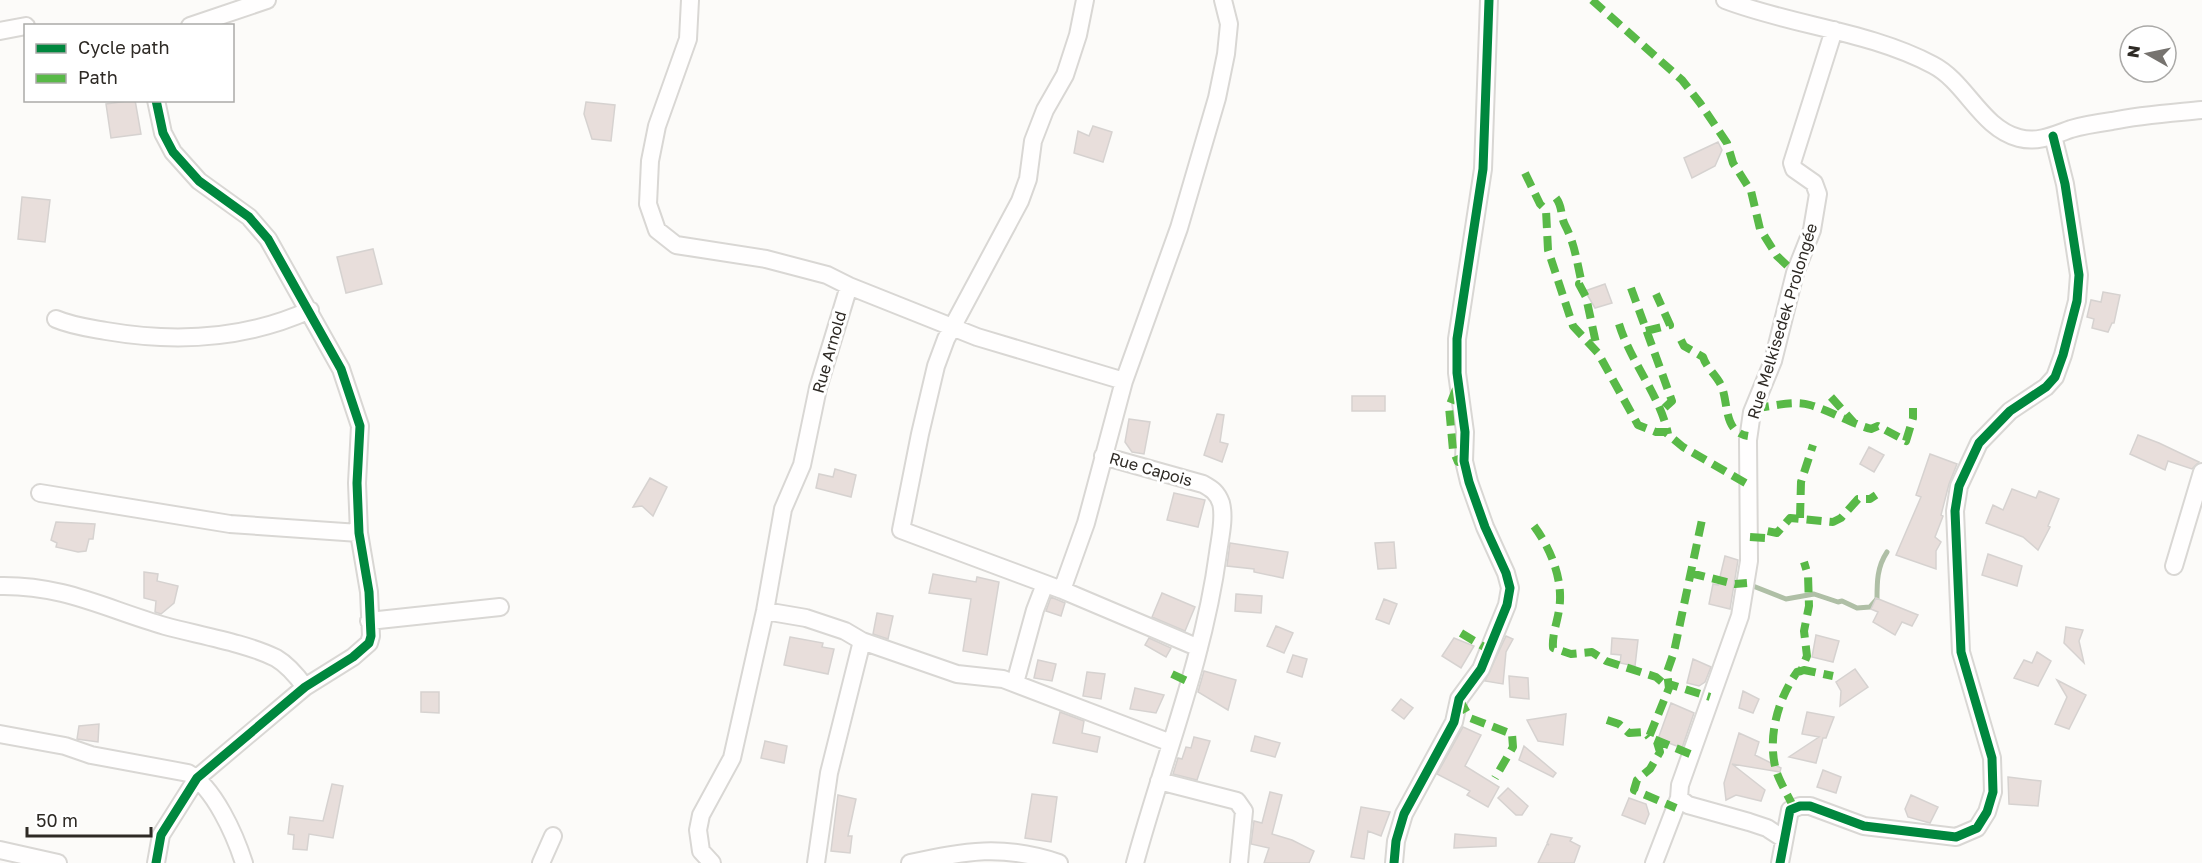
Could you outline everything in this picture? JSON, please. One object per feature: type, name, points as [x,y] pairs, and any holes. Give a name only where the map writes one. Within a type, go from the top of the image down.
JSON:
[{"type":"street","points":[[194,24],[208,17],[248,8],[267,0]]},
{"type":"street","points":[[690,0],[688,39],[657,126],[650,161],[648,204],[657,230],[676,244],[766,260],[827,275],[952,327],[1124,381]]},
{"type":"street","points":[[1085,0],[1078,36],[1065,75],[1045,110],[1033,141],[1028,179],[1024,190],[952,327],[936,366],[901,530],[1062,590],[1199,648]]},
{"type":"street","name":"Rue Capois","points":[[1135,863],[1199,648],[1214,588],[1222,505],[1216,491],[1203,484],[1103,456],[1124,381],[1179,228],[1217,98],[1226,54],[1229,24],[1223,0]]},
{"type":"street","points":[[1394,863],[1404,814],[1454,722],[1459,699],[1481,669],[1507,605],[1510,588],[1469,482],[1464,461],[1465,432],[1457,373],[1457,339],[1483,169],[1489,0]]},
{"type":"street","points":[[1725,0],[1887,46],[1934,65],[1954,80],[1975,107],[2007,133],[2031,140],[2115,120],[2202,110]]},
{"type":"street","points":[[0,31],[24,27]]},
{"type":"street","name":"Rue Melkisedek Prolongée","points":[[1679,798],[1680,785],[1740,616],[1746,590],[1750,537],[1752,412],[1773,361],[1795,273],[1812,230],[1818,194],[1814,183],[1794,169],[1792,162],[1834,30]]},
{"type":"street","points":[[156,102],[163,133],[173,152],[199,181],[249,217],[261,232],[310,310],[341,369],[360,426],[357,483],[359,533],[369,592],[371,636],[369,643],[353,657],[305,687],[197,778],[161,835],[156,863]]},
{"type":"street","points":[[1780,863],[1790,810],[1800,806],[1810,806],[1864,826],[1897,832],[1956,837],[1977,828],[1987,812],[1993,792],[1992,758],[1961,652],[1955,511],[1959,486],[1978,443],[2010,411],[2046,387],[2055,377],[2063,355],[2077,301],[2079,275],[2065,184],[2053,136]]},
{"type":"street","name":"Rue Arnold","points":[[712,863],[701,851],[698,830],[701,815],[732,758],[765,611],[783,509],[802,465],[818,388],[849,286]]},
{"type":"street","points":[[56,319],[68,324],[134,336],[209,338],[252,331],[310,310]]},
{"type":"street","points":[[1062,590],[1086,523],[1103,456]]},
{"type":"street","points":[[2174,566],[2202,472]]},
{"type":"street","points":[[40,493],[230,524],[359,533]]},
{"type":"street","points":[[1015,683],[1035,610],[1045,584]]},
{"type":"street","points":[[0,585],[24,585],[68,592],[158,624],[264,653],[294,672],[305,687]]},
{"type":"street","points":[[369,621],[500,608]]},
{"type":"street","points":[[765,611],[806,618],[844,631],[862,642],[957,674],[1003,679],[1171,743]]},
{"type":"street","points":[[816,863],[829,774],[862,642]]},
{"type":"street","points":[[0,734],[65,746],[90,755],[188,772],[197,778],[221,812],[238,844],[244,863]]},
{"type":"street","points":[[1159,781],[1237,801],[1242,806],[1245,811],[1239,863]]},
{"type":"street","points":[[1654,863],[1679,798],[1688,804],[1767,828],[1784,839]]},
{"type":"street","points":[[541,863],[553,836]]},
{"type":"street","points":[[910,863],[958,852],[995,849],[1059,863]]},
{"type":"street","points":[[0,850],[58,863]]},
{"type":"building","points":[[135,102],[141,134],[111,138],[106,104]]},
{"type":"building","points":[[586,102],[615,105],[611,141],[592,139],[584,114]]},
{"type":"building","points":[[1093,126],[1112,132],[1103,162],[1074,153],[1078,131],[1089,136]]},
{"type":"building","points":[[1718,142],[1722,150],[1715,166],[1692,178],[1684,158]]},
{"type":"building","points":[[22,197],[50,200],[45,242],[18,239]]},
{"type":"building","points":[[373,249],[382,284],[346,293],[337,257]]},
{"type":"building","points":[[1605,284],[1612,303],[1595,308],[1585,291]]},
{"type":"building","points":[[2103,292],[2120,295],[2114,323],[2108,332],[2092,328],[2094,319],[2087,317],[2091,300],[2101,302]]},
{"type":"building","points":[[1352,396],[1385,396],[1385,411],[1352,411]]},
{"type":"building","points":[[1217,414],[1224,415],[1220,442],[1228,444],[1222,462],[1204,455]]},
{"type":"building","points":[[1129,419],[1150,422],[1144,454],[1132,452],[1125,442]]},
{"type":"building","points":[[2138,435],[2199,462],[2192,469],[2168,461],[2165,470],[2130,454]]},
{"type":"building","points":[[1869,447],[1884,455],[1874,472],[1860,464]]},
{"type":"building","points":[[1930,454],[1957,464],[1949,484],[1941,515],[1943,516],[1935,537],[1941,542],[1936,551],[1936,569],[1896,555],[1921,497],[1916,495]]},
{"type":"building","points":[[835,469],[856,475],[851,497],[816,488],[819,474],[833,477]]},
{"type":"building","points":[[650,478],[667,487],[653,516],[642,506],[633,507]]},
{"type":"building","points":[[2012,489],[2036,498],[2039,491],[2059,499],[2048,526],[2050,527],[2038,550],[2023,537],[1986,523],[1993,505],[2003,510]]},
{"type":"building","points":[[1174,493],[1205,500],[1198,527],[1167,520]]},
{"type":"building","points":[[56,522],[95,524],[93,539],[89,539],[86,551],[78,552],[56,547],[57,543],[51,540]]},
{"type":"building","points":[[1394,542],[1396,568],[1378,569],[1375,543]]},
{"type":"building","points":[[1230,543],[1288,552],[1283,578],[1254,572],[1254,569],[1227,566]]},
{"type":"building","points":[[1988,554],[2022,566],[2017,586],[1982,575]]},
{"type":"building","points":[[1725,556],[1738,560],[1730,609],[1709,604],[1713,584],[1718,585]]},
{"type":"building","points":[[144,572],[158,574],[157,581],[178,586],[174,603],[161,614],[155,612],[156,601],[144,598]]},
{"type":"building","points":[[933,574],[976,582],[977,577],[999,582],[987,655],[963,651],[971,599],[929,593]]},
{"type":"building","points":[[1162,593],[1195,607],[1185,631],[1152,617]]},
{"type":"building","points":[[1236,594],[1262,596],[1261,613],[1235,611]]},
{"type":"building","points":[[1051,597],[1065,603],[1061,616],[1046,611]]},
{"type":"building","points":[[1876,598],[1918,615],[1912,626],[1902,622],[1895,635],[1873,622],[1878,612],[1871,609]]},
{"type":"building","points":[[1384,599],[1397,604],[1389,624],[1376,619]]},
{"type":"building","points":[[877,613],[893,616],[888,639],[873,634]]},
{"type":"building","points":[[1276,626],[1293,633],[1284,653],[1267,646]]},
{"type":"building","points":[[2066,627],[2083,630],[2079,641],[2084,663],[2064,643]]},
{"type":"building","points":[[1816,635],[1839,641],[1833,662],[1812,657]]},
{"type":"building","points":[[1506,636],[1513,639],[1506,652],[1503,684],[1485,681]]},
{"type":"building","points":[[790,637],[823,643],[822,647],[834,649],[828,674],[784,665]]},
{"type":"building","points":[[1149,638],[1171,648],[1166,657],[1145,645]]},
{"type":"building","points":[[1454,638],[1474,646],[1461,668],[1442,656]]},
{"type":"building","points":[[1612,638],[1638,640],[1635,666],[1620,663],[1621,655],[1611,654]]},
{"type":"building","points":[[2037,652],[2051,661],[2038,686],[2014,678],[2024,660],[2032,663]]},
{"type":"building","points":[[1293,655],[1307,659],[1302,677],[1287,672]]},
{"type":"building","points":[[1693,659],[1711,667],[1705,682],[1699,686],[1687,683]]},
{"type":"building","points":[[1038,660],[1056,664],[1052,681],[1034,678]]},
{"type":"building","points":[[1855,669],[1868,687],[1840,706],[1841,691],[1836,682]]},
{"type":"building","points":[[1204,671],[1236,680],[1228,710],[1198,692]]},
{"type":"building","points":[[1087,672],[1105,674],[1101,699],[1083,696]]},
{"type":"building","points":[[1509,676],[1528,678],[1529,699],[1510,697]]},
{"type":"building","points":[[2057,680],[2086,695],[2069,729],[2055,724],[2067,697]]},
{"type":"building","points":[[1135,688],[1164,695],[1156,713],[1130,709]]},
{"type":"building","points":[[1743,691],[1759,699],[1753,713],[1739,708]]},
{"type":"building","points":[[421,692],[439,692],[439,713],[421,712]]},
{"type":"building","points":[[1401,699],[1413,708],[1404,719],[1392,710]]},
{"type":"building","points":[[1671,703],[1694,713],[1682,748],[1658,739]]},
{"type":"building","points":[[1060,712],[1084,721],[1082,733],[1100,737],[1097,752],[1053,743]]},
{"type":"building","points":[[1807,712],[1834,717],[1826,738],[1823,738],[1816,763],[1789,757],[1819,737],[1802,734]]},
{"type":"building","points":[[1566,714],[1563,745],[1538,741],[1527,720]]},
{"type":"building","points":[[99,724],[98,742],[77,739],[79,726]]},
{"type":"building","points":[[1463,727],[1481,735],[1465,766],[1499,787],[1488,807],[1467,795],[1470,791],[1437,774]]},
{"type":"building","points":[[1739,733],[1759,742],[1755,755],[1781,768],[1780,772],[1732,764],[1765,790],[1761,801],[1736,795],[1726,800],[1724,783]]},
{"type":"building","points":[[1255,736],[1280,743],[1275,757],[1251,751]]},
{"type":"building","points":[[1194,737],[1210,741],[1197,780],[1173,774],[1178,758],[1182,759],[1186,747],[1191,748]]},
{"type":"building","points":[[765,741],[787,746],[784,763],[761,758]]},
{"type":"building","points":[[1524,746],[1556,773],[1553,777],[1519,760]]},
{"type":"building","points":[[1823,770],[1841,777],[1836,793],[1817,787]]},
{"type":"building","points":[[2008,777],[2041,781],[2038,806],[2009,804]]},
{"type":"building","points":[[332,784],[343,786],[333,838],[309,834],[307,850],[293,849],[294,835],[288,834],[290,817],[323,821]]},
{"type":"building","points":[[1508,788],[1528,806],[1522,815],[1516,815],[1498,798]]},
{"type":"building","points":[[1270,792],[1282,795],[1272,834],[1292,840],[1314,851],[1309,863],[1264,863],[1269,848],[1251,844],[1254,821],[1262,823]]},
{"type":"building","points":[[1032,794],[1057,797],[1051,842],[1025,838]]},
{"type":"building","points":[[838,795],[856,799],[848,836],[852,836],[850,853],[831,851]]},
{"type":"building","points":[[1911,795],[1938,807],[1930,823],[1908,817],[1905,809]]},
{"type":"building","points":[[1629,798],[1646,804],[1649,814],[1645,824],[1622,815]]},
{"type":"building","points":[[1361,807],[1390,812],[1381,836],[1368,831],[1364,859],[1351,857]]},
{"type":"building","points":[[1455,834],[1496,838],[1496,846],[1454,848]]},
{"type":"building","points":[[1551,834],[1572,838],[1570,841],[1580,846],[1574,863],[1538,863],[1547,844],[1549,845],[1547,843]]},
{"type":"waterway","points":[[1753,586],[1786,599],[1814,594],[1838,602],[1842,601],[1857,608],[1870,607],[1877,599],[1879,569],[1887,552]]},
{"type":"marked path","points":[[1592,0],[1682,80],[1700,103],[1727,143],[1733,163],[1751,191],[1760,229],[1777,256],[1795,273]]},
{"type":"marked path","points":[[1525,173],[1540,204],[1546,210],[1548,250],[1573,326],[1598,353],[1638,425],[1656,432],[1665,432],[1683,447],[1749,485]]},
{"type":"marked path","points":[[1556,198],[1573,246],[1582,284],[1579,284],[1586,297],[1597,348]]},
{"type":"marked path","points":[[1631,288],[1672,401],[1660,412]]},
{"type":"marked path","points":[[1646,331],[1670,325],[1656,294]]},
{"type":"marked path","points":[[1619,324],[1659,406],[1668,434]]},
{"type":"marked path","points":[[1681,340],[1684,346],[1703,357],[1721,385],[1728,416],[1734,429],[1748,436]]},
{"type":"marked path","points":[[1456,389],[1449,407],[1453,450],[1458,462],[1464,461]]},
{"type":"marked path","points":[[1831,397],[1855,424]]},
{"type":"marked path","points":[[1754,408],[1789,403],[1810,405],[1871,429],[1878,426],[1906,441],[1913,418],[1913,408]]},
{"type":"marked path","points":[[1800,518],[1801,482],[1813,445]]},
{"type":"marked path","points":[[1750,537],[1765,538],[1767,531],[1777,533],[1790,518],[1833,522],[1841,518],[1858,499],[1870,499],[1876,495]]},
{"type":"marked path","points":[[1690,754],[1649,737],[1669,688],[1667,672],[1674,652],[1703,515]]},
{"type":"marked path","points":[[1534,526],[1551,555],[1560,588],[1553,648],[1571,654],[1592,652],[1606,661],[1656,677],[1669,688],[1669,684],[1710,697]]},
{"type":"marked path","points":[[1794,808],[1777,774],[1773,745],[1776,719],[1784,694],[1797,672],[1801,671],[1807,656],[1804,631],[1809,606],[1808,575],[1804,562]]},
{"type":"marked path","points":[[1690,573],[1735,584],[1747,583]]},
{"type":"marked path","points":[[1461,633],[1489,650]]},
{"type":"marked path","points":[[1801,671],[1833,676]]},
{"type":"marked path","points":[[1172,674],[1189,682]]},
{"type":"marked path","points":[[1459,699],[1470,718],[1512,734],[1513,747],[1495,778]]},
{"type":"marked path","points":[[1607,720],[1619,724],[1629,733],[1645,732],[1649,737]]},
{"type":"marked path","points":[[1657,742],[1660,752],[1650,769],[1637,780],[1634,790],[1676,808]]},
{"type":"cycle path","points":[[1394,863],[1396,841],[1404,814],[1454,722],[1459,699],[1481,669],[1507,605],[1510,588],[1469,482],[1464,461],[1465,432],[1457,373],[1457,339],[1483,169],[1489,0]]},
{"type":"cycle path","points":[[156,102],[163,133],[173,152],[199,181],[249,217],[268,239],[341,369],[360,426],[357,483],[359,533],[369,592],[371,636],[369,643],[353,657],[305,687],[197,778],[161,835],[156,863]]},
{"type":"cycle path","points":[[1780,863],[1790,810],[1800,806],[1810,806],[1864,826],[1956,837],[1977,828],[1987,812],[1993,792],[1992,758],[1961,652],[1955,511],[1959,486],[1979,443],[2010,411],[2046,387],[2055,377],[2063,355],[2077,301],[2079,275],[2065,184],[2053,136]]}]
